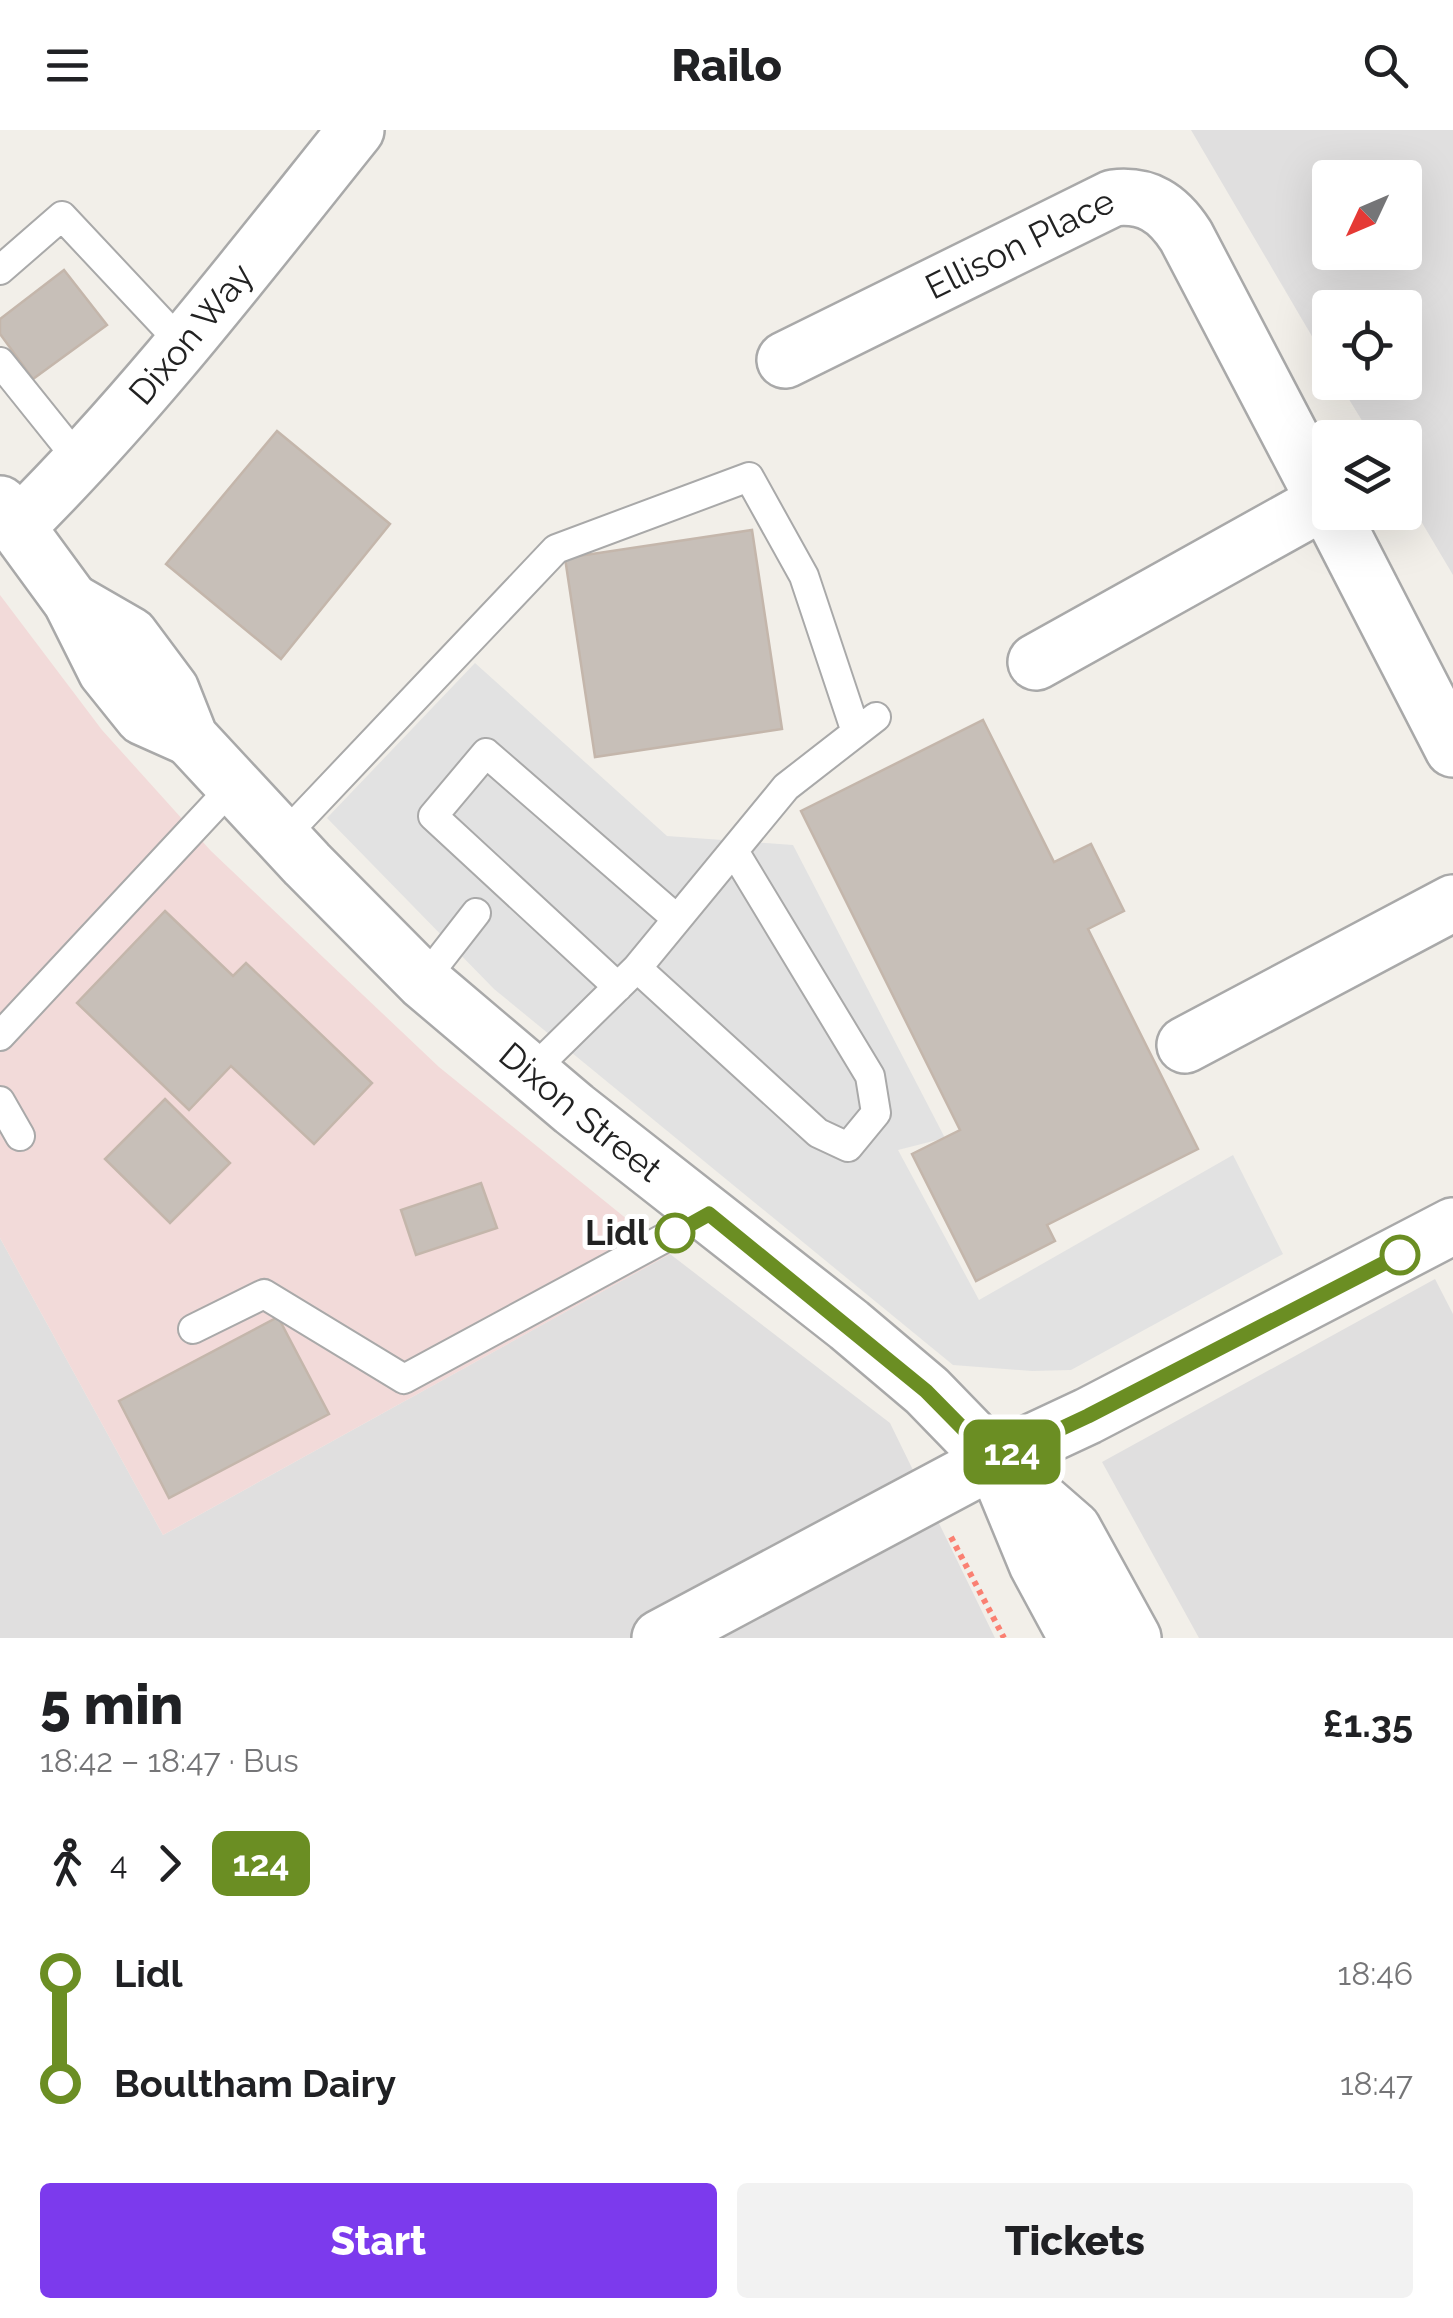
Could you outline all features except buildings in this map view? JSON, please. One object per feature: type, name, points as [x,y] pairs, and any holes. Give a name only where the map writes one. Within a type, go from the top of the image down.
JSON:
[{"type":"street","name":"Dixon Way","points":[[9,516],[81,463],[184,346],[356,130]]},
{"type":"street","name":"Ellison Place","points":[[785,360],[1113,198],[1132,195],[1162,207],[1174,217],[1312,477]]},
{"type":"street","name":"Dixon Street","points":[[9,516],[71,601],[106,671],[143,717],[190,738],[424,980],[926,1391],[994,1460],[1073,1529],[1133,1638]]},
{"type":"street","points":[[1036,662],[1312,516]]},
{"type":"street","name":"Ellison Place","points":[[1339,530],[1453,749]]},
{"type":"street","points":[[1186,1045],[1453,903]]},
{"type":"street","points":[[660,1638],[994,1460],[1088,1416],[1453,1226]]},
{"type":"street","name":"Dixon Street","points":[[994,1460],[1037,1564],[1077,1638]]},
{"type":"lane","points":[[0,270],[62,216],[184,346]]},
{"type":"lane","points":[[0,362],[81,463]]},
{"type":"lane","points":[[283,837],[556,549],[749,477],[804,576],[866,724],[786,786],[628,978],[532,1072]]},
{"type":"lane","points":[[677,920],[486,754],[433,816],[818,1134],[848,1146],[876,1113],[870,1076],[734,851]]},
{"type":"lane","points":[[0,1036],[234,786]]},
{"type":"lane","points":[[424,980],[476,914]]},
{"type":"lane","points":[[0,1101],[20,1136]]},
{"type":"lane","points":[[193,1329],[264,1294],[404,1378],[709,1214]]},
{"type":"path","points":[[929,1496],[1004,1638]]},
{"type":"shaded area","points":[[1191,130],[1453,130],[1453,575],[1422,523],[1422,420],[1362,420],[1349,400],[1422,400],[1422,290],[1312,290],[1312,336]]},
{"type":"shaded area","points":[[0,595],[102,730],[211,851],[439,1067],[670,1254],[163,1535],[0,1238]]},
{"type":"shaded area","points":[[475,663],[667,836],[793,845],[945,1138],[898,1150],[979,1300],[1233,1155],[1283,1254],[1071,1370],[953,1365],[494,989],[327,818]]},
{"type":"shaded area","points":[[0,1238],[163,1535],[670,1254],[890,1423],[995,1638],[0,1638]]},
{"type":"shaded area","points":[[1435,1279],[1453,1314],[1453,1638],[1199,1638],[1102,1462]]},
{"type":"bus line","name":"124","points":[[675,1233],[709,1214],[926,1391],[994,1460],[1088,1416],[1400,1255]]},
{"type":"place","name":"Lidl","points":[[675,1233]]}]
